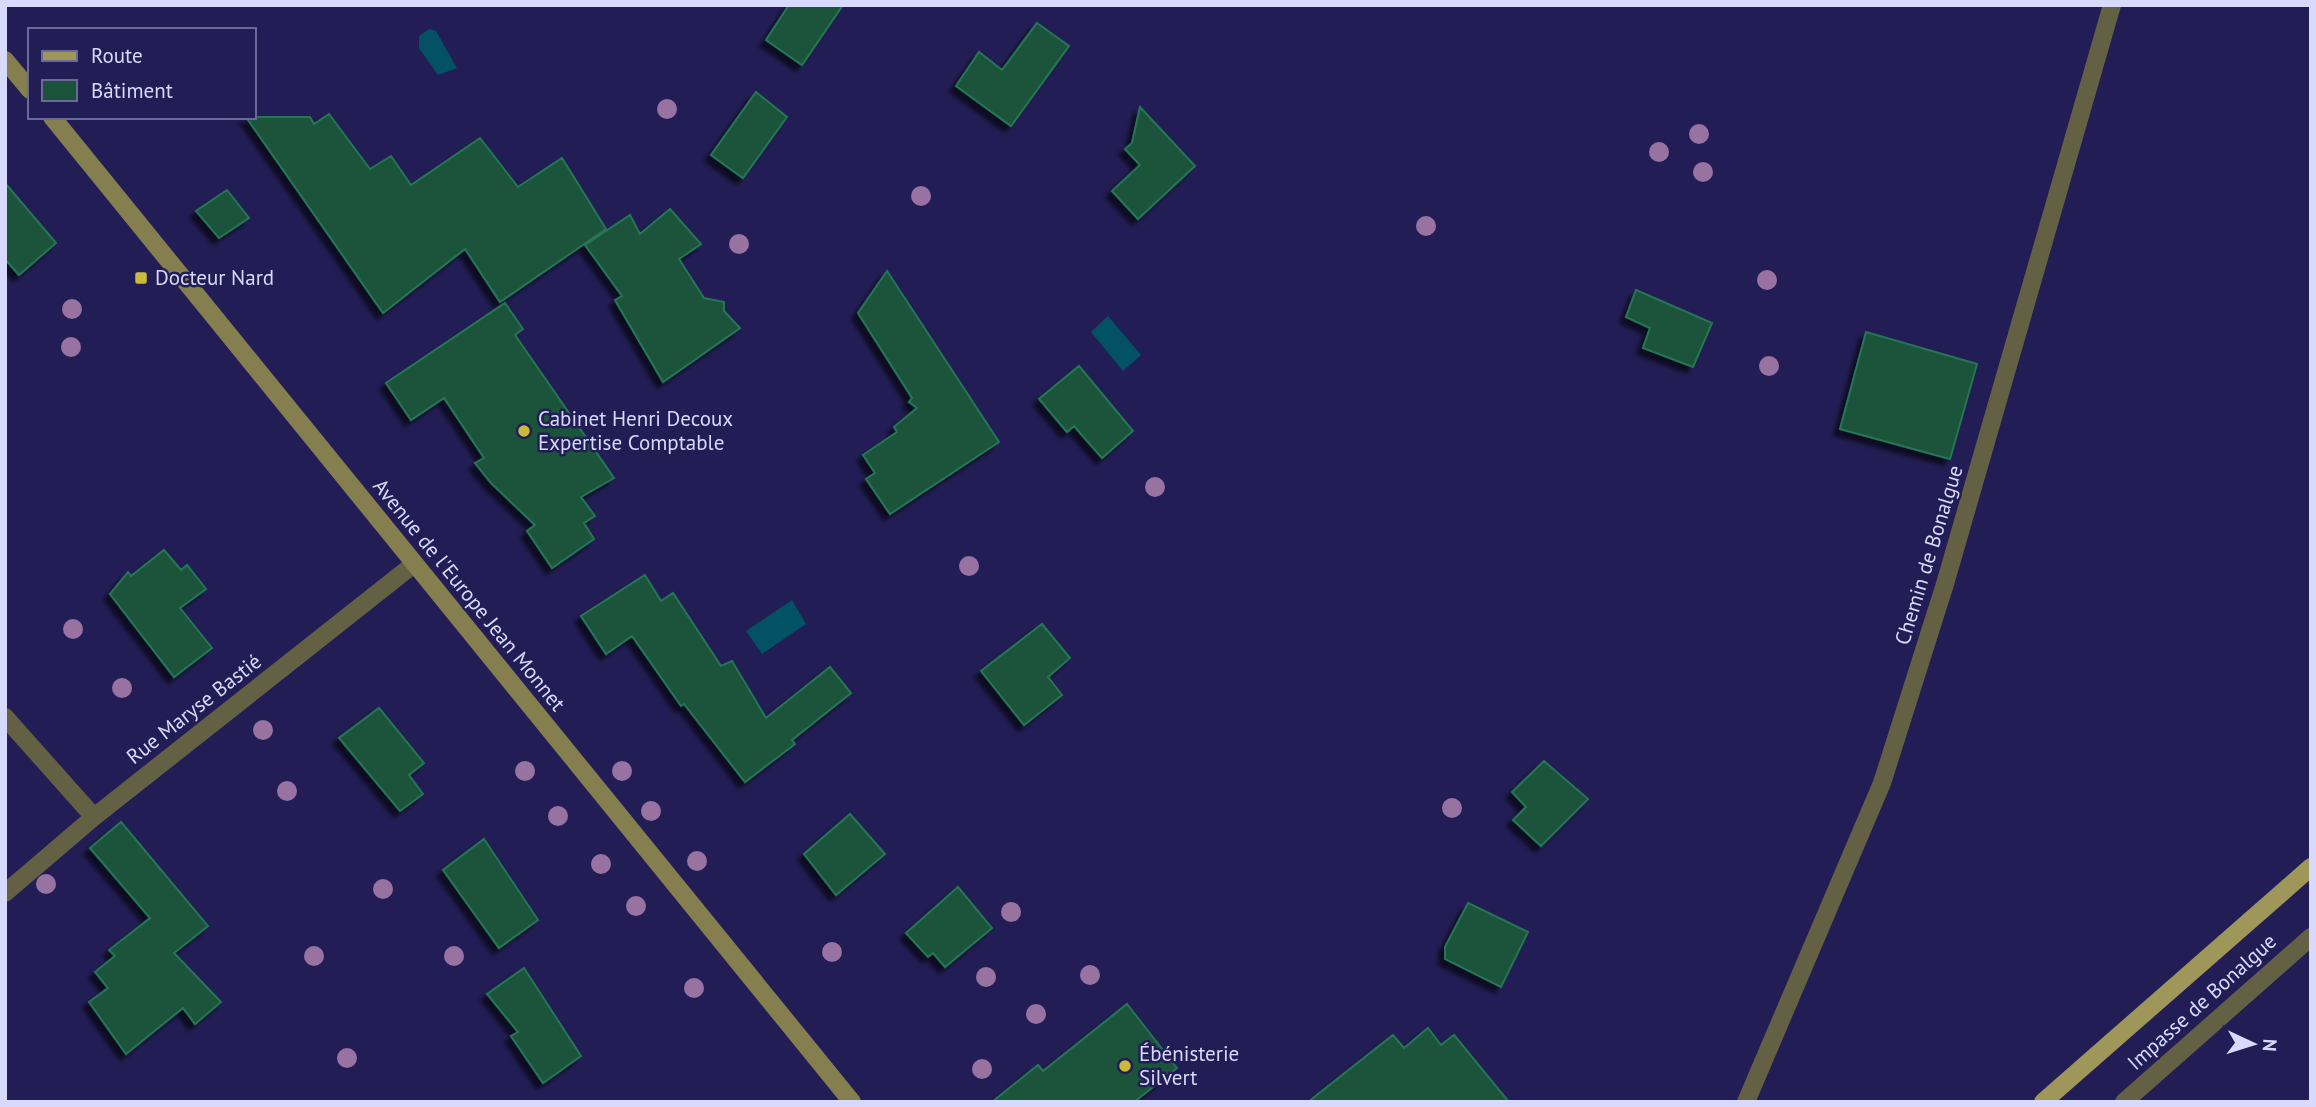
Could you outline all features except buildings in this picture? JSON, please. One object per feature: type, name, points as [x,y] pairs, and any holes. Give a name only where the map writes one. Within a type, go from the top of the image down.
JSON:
[{"type":"main road","points":[[5,60],[28,88]]},
{"type":"main road","name":"Avenue de l'Europe Jean Monnet","points":[[54,119],[852,1102]]},
{"type":"main road","points":[[2043,1102],[2311,867]]},
{"type":"street","name":"Chemin de Bonalgue","points":[[1746,1102],[1882,783],[1945,584],[2112,5]]},
{"type":"street","name":"Rue Maryse Bastié","points":[[5,893],[93,817],[414,564]]},
{"type":"street","points":[[5,717],[93,817]]},
{"type":"street","name":"Impasse de Bonalgue","points":[[2124,1102],[2311,937]]},
{"type":"water","points":[[429,29],[436,31],[457,68],[438,75],[419,48],[419,36]]},
{"type":"water","points":[[1108,316],[1141,355],[1123,371],[1091,332]]},
{"type":"water","points":[[792,600],[806,624],[762,654],[746,631]]},
{"type":"place","name":"Docteur Nard","points":[[141,278]]},
{"type":"place","name":"Cabinet Henri Decoux Expertise Comptable","points":[[524,431]]},
{"type":"place","name":"Ébénisterie Silvert","points":[[1125,1066]]}]
